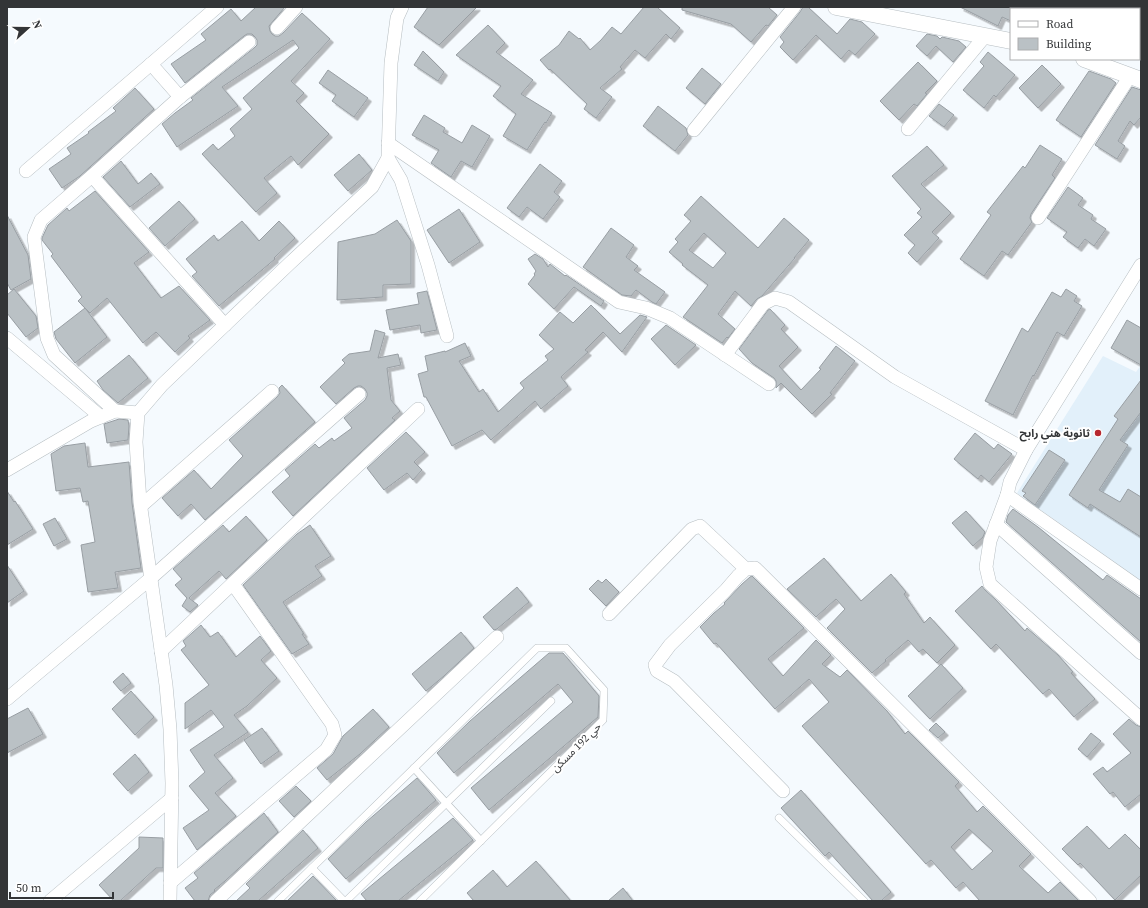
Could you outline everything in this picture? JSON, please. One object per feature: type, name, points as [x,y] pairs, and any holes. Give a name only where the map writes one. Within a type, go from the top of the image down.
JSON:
[{"type":"street","points":[[26,171],[217,7]]},
{"type":"street","points":[[277,28],[296,7]]},
{"type":"street","points":[[170,901],[172,798],[170,729],[141,506],[136,442],[138,413],[162,385],[289,264],[372,188],[388,158],[391,63],[397,18],[402,7]]},
{"type":"street","points":[[694,130],[794,7]]},
{"type":"street","points":[[836,7],[855,8],[1010,41]]},
{"type":"street","points":[[908,129],[985,36]]},
{"type":"street","points":[[115,411],[54,355],[47,338],[34,236],[41,220],[180,97],[249,42]]},
{"type":"street","points":[[1038,218],[1135,78],[1087,60]]},
{"type":"street","points":[[151,64],[180,97]]},
{"type":"street","points":[[388,143],[619,302],[646,308],[670,318],[769,384]]},
{"type":"street","points":[[388,158],[401,180],[428,265],[447,336]]},
{"type":"street","points":[[92,176],[225,325]]},
{"type":"street","points":[[1138,712],[990,584],[986,567],[990,541],[1007,496],[1010,482],[1026,450],[1141,265]]},
{"type":"street","points":[[725,355],[763,304],[775,298],[789,302],[895,377],[1026,450]]},
{"type":"street","points":[[7,338],[101,417]]},
{"type":"street","points":[[141,506],[272,391]]},
{"type":"street","points":[[7,699],[151,578],[359,394]]},
{"type":"street","points":[[161,652],[418,409]]},
{"type":"street","points":[[7,470],[91,421],[115,411],[138,413]]},
{"type":"street","points":[[1007,496],[1141,589]]},
{"type":"street","points":[[996,524],[1141,653]]},
{"type":"street","points":[[609,614],[692,529],[700,526],[746,569]]},
{"type":"street","points":[[783,791],[674,681],[657,671],[655,666],[670,645],[746,569],[755,568],[1090,901]]},
{"type":"street","points":[[170,883],[326,750],[335,735],[332,724],[233,584]]},
{"type":"street","points":[[216,901],[497,637]]},
{"type":"street","points":[[50,901],[172,798]]},
{"type":"lane","name":"حي 192 مسكن","points":[[278,901],[537,648],[566,648],[604,690],[603,720],[420,901]]},
{"type":"lane","points":[[312,868],[345,901],[551,701]]},
{"type":"lane","points":[[414,768],[481,840]]},
{"type":"lane","points":[[779,818],[864,901]]},
{"type":"shaded area","name":"ثانوية هني رابح","points":[[1103,356],[1136,372],[1141,365],[1141,588],[1140,581],[1017,493]]},
{"type":"building","points":[[256,7],[285,7],[269,26],[270,31],[275,36],[279,36],[283,33],[302,13],[330,39],[291,81],[304,93],[296,101],[329,134],[298,165],[291,156],[264,178],[277,193],[256,212],[202,154],[213,144],[218,150],[235,136],[230,129],[252,109],[243,98],[299,48],[293,40],[222,87],[238,106],[177,147],[162,124],[193,100],[191,98],[254,48],[257,45],[257,40],[252,34],[247,34],[185,83],[171,64],[206,40],[201,34],[231,9],[241,21]]},
{"type":"building","points":[[428,7],[477,7],[439,45],[414,27]]},
{"type":"building","points":[[644,7],[657,7],[680,28],[671,39],[666,34],[645,58],[635,50],[620,67],[622,69],[600,88],[612,97],[596,118],[584,109],[587,104],[540,60],[559,45],[569,31],[579,39],[580,38],[590,50],[612,27],[621,34]]},
{"type":"building","points":[[682,7],[768,7],[777,15],[751,42],[731,24],[682,10]]},
{"type":"building","points":[[803,7],[808,7],[837,34],[850,19],[862,22],[875,34],[855,55],[849,50],[841,59],[816,35],[793,60],[780,47],[784,42],[780,37]]},
{"type":"building","points":[[960,7],[1011,7],[1010,21],[1002,17],[998,26]]},
{"type":"building","points":[[488,25],[505,43],[496,52],[533,80],[521,94],[552,113],[527,150],[503,136],[516,114],[493,96],[501,86],[456,55]]},
{"type":"building","points":[[927,34],[937,36],[940,39],[942,37],[959,41],[966,47],[953,62],[936,46],[927,56],[916,46]]},
{"type":"building","points":[[423,51],[444,72],[438,81],[414,65]]},
{"type":"building","points":[[988,52],[1015,75],[996,97],[994,95],[984,108],[963,90],[984,66],[980,62]]},
{"type":"building","points":[[918,62],[937,81],[925,93],[927,94],[917,106],[914,104],[899,120],[880,101]]},
{"type":"building","points":[[1042,65],[1061,84],[1038,108],[1019,88]]},
{"type":"building","points":[[702,68],[721,84],[705,104],[686,88]]},
{"type":"building","points":[[328,70],[368,98],[354,117],[332,101],[336,95],[319,83]]},
{"type":"building","points":[[1089,71],[1111,79],[1116,83],[1081,137],[1056,120]]},
{"type":"building","points":[[1132,87],[1141,90],[1141,117],[1134,125],[1130,121],[1118,141],[1125,146],[1117,159],[1095,145]]},
{"type":"building","points":[[135,88],[154,109],[80,176],[62,188],[49,169],[71,154],[67,148],[89,133],[88,132],[116,111],[113,108]]},
{"type":"building","points":[[939,104],[954,115],[944,127],[929,116]]},
{"type":"building","points":[[658,106],[686,128],[688,135],[675,151],[643,126]]},
{"type":"building","points":[[424,115],[445,128],[443,132],[462,143],[472,125],[490,136],[472,167],[461,161],[451,177],[431,163],[439,150],[412,135]]},
{"type":"building","points":[[1040,145],[1062,159],[1052,175],[1055,178],[1031,214],[1030,218],[1032,222],[1008,255],[1002,251],[984,276],[960,259],[991,215],[987,212],[1023,166],[1025,168]]},
{"type":"building","points":[[927,146],[944,165],[921,184],[951,213],[932,232],[939,238],[917,262],[908,253],[915,245],[904,235],[922,217],[917,213],[921,209],[892,176]]},
{"type":"building","points":[[359,154],[372,170],[348,191],[334,175]]},
{"type":"building","points":[[121,161],[138,184],[151,173],[160,184],[130,207],[103,177]]},
{"type":"building","points":[[540,164],[562,181],[554,192],[560,197],[543,219],[527,207],[519,217],[507,208]]},
{"type":"building","points":[[1068,187],[1083,198],[1078,205],[1093,215],[1091,219],[1106,229],[1094,246],[1085,239],[1078,248],[1063,237],[1067,232],[1047,218]]},
{"type":"building","points":[[95,191],[149,252],[134,263],[161,298],[179,286],[210,320],[188,336],[190,338],[175,352],[156,332],[143,343],[107,298],[90,313],[78,301],[82,297],[51,256],[53,254],[42,240],[48,225],[67,208],[69,211]]},
{"type":"building","points":[[701,196],[758,248],[784,218],[809,240],[762,296],[751,306],[735,291],[718,314],[735,329],[722,343],[683,317],[708,285],[682,265],[683,264],[669,252],[678,242],[675,239],[691,221],[684,215]],"holes":[[[704,233],[726,253],[713,268],[689,250]]]},
{"type":"building","points":[[179,201],[195,219],[165,246],[149,228]]},
{"type":"building","points":[[459,209],[480,242],[449,263],[427,230]]},
{"type":"building","points":[[7,215],[28,255],[31,279],[11,290],[7,283]]},
{"type":"building","points":[[397,220],[411,241],[411,284],[383,285],[383,297],[337,300],[338,242],[375,234]]},
{"type":"building","points":[[242,221],[259,241],[279,221],[295,238],[274,258],[275,259],[219,306],[192,276],[197,272],[186,259],[214,235],[218,241]]},
{"type":"building","points":[[611,228],[634,245],[626,257],[638,266],[634,270],[665,292],[656,304],[636,290],[631,296],[622,295],[583,267]]},
{"type":"building","points":[[535,254],[543,259],[548,267],[550,264],[565,276],[566,275],[604,301],[601,306],[574,287],[554,309],[528,284],[535,275],[534,274],[536,271],[528,259]]},
{"type":"building","points":[[14,289],[36,316],[38,328],[26,337],[7,313],[7,295]]},
{"type":"building","points":[[1066,289],[1077,296],[1074,301],[1082,306],[1064,336],[1057,332],[1013,415],[985,401],[1022,328],[1028,332],[1052,292],[1061,297]]},
{"type":"building","points":[[427,291],[437,330],[421,333],[420,325],[390,330],[386,310],[419,304],[417,293]]},
{"type":"building","points":[[591,305],[620,334],[640,315],[647,317],[622,352],[603,332],[585,350],[588,352],[561,377],[568,386],[541,409],[535,401],[491,440],[482,430],[452,446],[426,397],[424,397],[418,374],[428,371],[425,356],[445,352],[465,343],[471,356],[459,361],[479,392],[483,389],[498,412],[524,388],[520,383],[548,360],[545,356],[554,349],[539,335],[560,312],[573,323]]},
{"type":"building","points":[[85,308],[107,337],[75,363],[56,339],[54,332]]},
{"type":"building","points":[[770,309],[785,325],[781,329],[798,347],[779,366],[801,390],[821,369],[819,368],[836,346],[855,361],[830,393],[832,394],[812,414],[781,383],[776,388],[776,381],[774,378],[752,363],[739,349]]},
{"type":"building","points":[[1127,320],[1141,328],[1141,365],[1111,348]]},
{"type":"building","points":[[666,325],[696,345],[675,365],[651,339]]},
{"type":"building","points":[[375,330],[385,333],[378,358],[398,354],[401,365],[387,368],[391,400],[400,411],[392,418],[395,420],[293,516],[272,492],[290,476],[285,470],[315,444],[319,448],[332,438],[334,441],[352,428],[344,418],[365,400],[367,393],[365,389],[361,386],[354,388],[336,404],[320,387],[345,363],[342,360],[349,354],[370,351]]},
{"type":"building","points":[[129,355],[148,378],[118,403],[103,390],[97,381]]},
{"type":"building","points":[[1141,380],[1141,412],[1120,440],[1128,445],[1099,490],[1120,502],[1128,489],[1141,497],[1141,537],[1090,504],[1088,508],[1069,495],[1118,419],[1114,416]]},
{"type":"building","points":[[282,385],[315,422],[205,520],[191,504],[178,516],[162,498],[194,470],[211,489],[243,456],[229,440],[277,397],[280,393],[279,388]]},
{"type":"building","points":[[119,419],[128,420],[128,440],[107,443],[104,424]]},
{"type":"building","points":[[406,432],[425,452],[414,462],[422,470],[413,480],[407,473],[384,490],[367,468]]},
{"type":"building","points":[[975,433],[994,449],[998,444],[1012,454],[989,482],[981,475],[978,479],[954,459]]},
{"type":"building","points":[[85,443],[88,467],[129,462],[132,503],[141,568],[115,572],[118,588],[88,592],[81,545],[95,542],[88,501],[83,502],[80,488],[56,491],[51,454],[64,446]]},
{"type":"building","points":[[1049,450],[1065,460],[1035,505],[1023,496],[1026,493],[1022,491]]},
{"type":"building","points":[[7,491],[33,529],[7,545]]},
{"type":"building","points":[[1013,509],[1038,527],[1103,580],[1107,575],[1141,599],[1141,642],[1006,522],[1008,515]]},
{"type":"building","points":[[966,511],[985,532],[983,537],[973,546],[952,523]]},
{"type":"building","points":[[246,516],[267,540],[226,579],[219,571],[189,598],[198,605],[190,612],[182,606],[187,598],[175,585],[182,579],[173,569],[223,525],[229,532]]},
{"type":"building","points":[[55,518],[67,539],[54,546],[43,524]]},
{"type":"building","points":[[310,525],[331,556],[315,566],[322,576],[283,602],[309,644],[292,654],[243,585],[297,534]]},
{"type":"building","points":[[824,558],[861,601],[891,574],[906,592],[904,594],[924,623],[930,617],[955,645],[937,663],[923,649],[919,652],[908,640],[872,673],[827,628],[845,609],[836,599],[816,617],[787,589]]},
{"type":"building","points":[[7,565],[24,591],[7,603]]},
{"type":"building","points":[[752,576],[804,628],[768,659],[783,676],[816,640],[831,655],[822,664],[840,677],[847,670],[887,711],[905,734],[908,731],[959,782],[955,786],[977,812],[983,806],[1031,854],[1019,866],[1048,893],[1060,882],[1079,901],[980,901],[963,882],[956,888],[931,860],[926,864],[802,726],[829,702],[809,679],[775,709],[700,627],[725,604],[724,603]],"holes":[[[969,829],[993,851],[972,870],[951,847]]]},
{"type":"building","points":[[606,579],[619,592],[606,606],[589,589],[598,580],[602,583]]},
{"type":"building","points":[[982,586],[1025,631],[1027,628],[1058,655],[1073,672],[1071,673],[1095,699],[1074,717],[1049,689],[1043,694],[996,644],[991,649],[955,611]]},
{"type":"building","points":[[517,587],[529,602],[494,630],[483,617]]},
{"type":"building","points":[[201,625],[210,637],[218,632],[236,657],[260,636],[271,651],[261,660],[277,678],[247,706],[234,715],[248,732],[214,755],[233,778],[215,793],[236,816],[197,850],[183,828],[209,810],[189,786],[205,772],[190,750],[224,727],[211,710],[185,729],[185,703],[209,685],[181,650],[186,646],[183,641]]},
{"type":"building","points":[[461,632],[474,648],[426,691],[412,674]]},
{"type":"building","points":[[549,653],[563,653],[599,696],[598,717],[489,810],[471,788],[573,702],[558,684],[454,773],[437,753],[470,721]]},
{"type":"building","points":[[941,664],[963,688],[930,719],[908,696]]},
{"type":"building","points":[[123,673],[131,683],[121,691],[113,682]]},
{"type":"building","points":[[131,691],[154,717],[135,735],[112,709]]},
{"type":"building","points":[[28,708],[43,734],[7,753],[7,719]]},
{"type":"building","points":[[373,709],[389,727],[360,754],[327,780],[317,768],[333,754],[343,736]]},
{"type":"building","points":[[1129,719],[1141,727],[1141,794],[1125,807],[1113,792],[1110,794],[1093,774],[1103,767],[1107,772],[1131,753],[1113,734]]},
{"type":"building","points":[[936,723],[945,732],[938,738],[929,730]]},
{"type":"building","points":[[262,728],[279,751],[261,764],[244,740]]},
{"type":"building","points":[[1091,733],[1101,741],[1087,757],[1078,749]]},
{"type":"building","points":[[135,754],[149,772],[128,791],[113,774]]},
{"type":"building","points":[[417,778],[436,800],[346,879],[328,859],[366,822]]},
{"type":"building","points":[[296,786],[311,801],[294,817],[279,801]]},
{"type":"building","points":[[801,790],[891,892],[881,901],[873,901],[829,852],[825,856],[781,808]]},
{"type":"building","points":[[264,813],[278,832],[214,890],[215,891],[210,895],[208,901],[195,901],[185,888],[198,878],[194,873]]},
{"type":"building","points":[[453,818],[473,840],[398,901],[367,901],[361,894]]},
{"type":"building","points":[[1087,826],[1109,849],[1125,834],[1141,850],[1141,875],[1115,900],[1080,863],[1078,865],[1062,849]]},
{"type":"building","points":[[303,830],[318,848],[258,901],[236,901],[250,888],[246,884]]},
{"type":"building","points":[[139,837],[163,838],[163,868],[156,868],[120,901],[114,901],[99,885],[139,848]]},
{"type":"building","points":[[536,861],[571,901],[474,901],[467,893],[493,870],[507,887]]},
{"type":"building","points":[[313,876],[337,901],[287,901]]},
{"type":"building","points":[[623,888],[633,901],[608,901]]},
{"type":"place","name":"ثانوية هني رابح","points":[[1098,433]]}]
